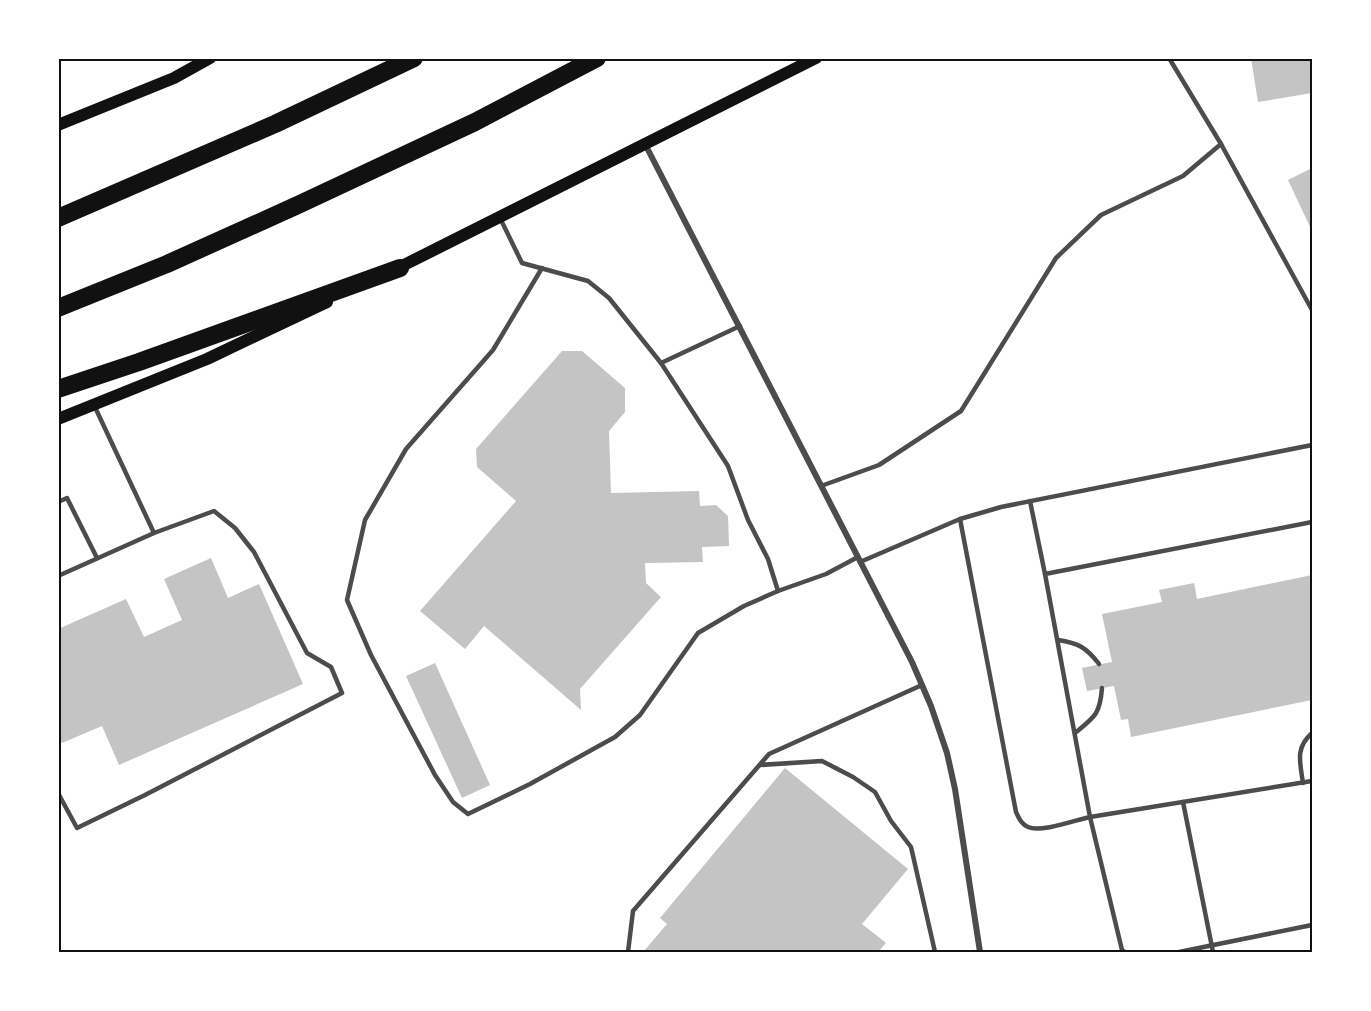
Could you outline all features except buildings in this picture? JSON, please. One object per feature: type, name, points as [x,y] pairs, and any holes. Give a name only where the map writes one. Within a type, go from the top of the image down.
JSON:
[{"type":"highway","points":[[58,218],[275,124],[414,58]]},
{"type":"highway","points":[[58,308],[167,264],[300,204],[475,122],[597,58]]},
{"type":"highway","points":[[58,389],[400,268]]},
{"type":"main road","points":[[58,124],[174,78],[210,58]]},
{"type":"main road","points":[[58,419],[207,359],[400,268],[816,58]]},
{"type":"street","points":[[645,144],[859,559],[932,706],[953,780],[980,952]]},
{"type":"lane","points":[[1169,58],[1221,144],[1312,310]]},
{"type":"lane","points":[[821,486],[879,465],[961,411],[1056,258],[1101,215],[1183,176],[1221,144]]},
{"type":"lane","points":[[500,218],[522,263],[588,281],[609,298],[661,363],[728,466],[748,520],[768,559],[778,591]]},
{"type":"lane","points":[[542,268],[493,350],[406,449],[365,520],[347,600],[371,654],[435,775],[453,802],[468,814],[530,784],[615,738],[640,715],[698,633],[744,606],[778,591],[826,574],[960,519],[1030,501],[1312,445]]},
{"type":"lane","points":[[661,363],[740,327]]},
{"type":"lane","points":[[94,405],[154,533]]},
{"type":"lane","points":[[58,502],[67,498],[97,558]]},
{"type":"lane","points":[[1030,501],[1090,817],[1122,950],[1125,952]]},
{"type":"lane","points":[[58,576],[154,533],[214,511],[235,528],[254,552],[307,653],[331,667],[342,693],[77,828],[58,793]]},
{"type":"lane","points":[[960,519],[1016,812],[1021,823],[1029,829],[1042,829],[1090,817],[1312,781]]},
{"type":"lane","points":[[1045,574],[1312,522]]},
{"type":"lane","points":[[1058,640],[1074,643],[1089,651],[1099,664]]},
{"type":"lane","points":[[628,952],[633,911],[769,754],[922,685]]},
{"type":"lane","points":[[1075,733],[1093,718],[1100,707],[1102,688]]},
{"type":"lane","points":[[1303,783],[1299,754],[1304,740],[1312,733]]},
{"type":"lane","points":[[760,765],[822,761],[853,777],[875,792],[891,821],[911,847],[934,952]]},
{"type":"lane","points":[[1183,802],[1213,952]]},
{"type":"lane","points":[[1179,952],[1312,926]]}]
